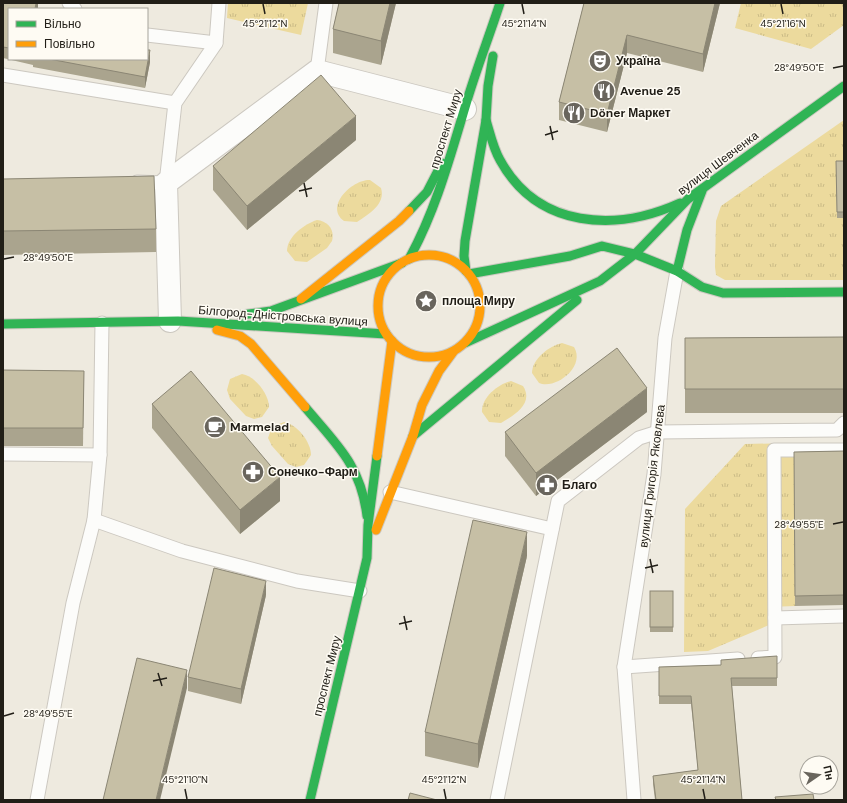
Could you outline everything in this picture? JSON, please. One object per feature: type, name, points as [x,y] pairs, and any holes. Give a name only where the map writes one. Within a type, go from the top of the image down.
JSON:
[{"type":"main road","name":"проспект Миру","points":[[405,261],[419,242],[434,206],[501,3]]},
{"type":"main road","name":"проспект Миру","points":[[468,272],[464,256],[486,120],[488,86],[501,3]]},
{"type":"main road","name":"вулиця Шевченка","points":[[635,254],[688,199],[844,86]]},
{"type":"main road","points":[[302,299],[399,221],[427,192],[446,157],[465,109]]},
{"type":"main road","points":[[486,120],[492,141],[501,162],[513,180],[529,196],[547,208],[574,218],[603,222],[633,219],[661,212],[688,199]]},
{"type":"main road","points":[[677,271],[683,241],[694,209],[704,187]]},
{"type":"main road","points":[[574,218],[585,229]]},
{"type":"main road","points":[[468,272],[570,256],[599,243],[635,254],[677,271],[702,287],[723,293],[844,292]]},
{"type":"main road","points":[[413,436],[600,281],[635,254]]},
{"type":"main road","points":[[465,343],[477,324],[480,309],[477,287],[468,272],[454,261],[439,256],[424,255],[405,261],[386,278],[380,292],[378,314],[389,338],[403,351],[424,357],[439,356],[453,352],[465,343],[600,281]]},
{"type":"main road","name":"Білгород-Дністровська вулиця","points":[[3,324],[174,321],[249,315],[270,311],[405,261]]},
{"type":"main road","points":[[174,321],[225,331],[240,336],[251,344],[353,464],[366,496],[368,525]]},
{"type":"main road","name":"Білгород-Дністровська вулиця","points":[[174,321],[389,338]]},
{"type":"main road","name":"проспект Миру","points":[[367,558],[368,525],[389,338]]},
{"type":"main road","name":"проспект Миру","points":[[310,800],[367,558],[390,492],[413,436],[422,405],[439,371],[453,352]]},
{"type":"street","points":[[174,321],[166,183],[317,71],[465,109]]},
{"type":"lane","points":[[128,182],[166,183],[175,103],[216,43],[219,3]]},
{"type":"lane","points":[[317,71],[326,3]]},
{"type":"lane","points":[[148,35],[216,43]]},
{"type":"lane","points":[[3,75],[175,103]]},
{"type":"lane","name":"вулиця Григорія Яковлєва","points":[[634,800],[624,667],[638,587],[658,432],[666,338],[677,271]]},
{"type":"lane","points":[[37,800],[73,603],[94,520],[100,455],[102,323]]},
{"type":"lane","points":[[497,800],[558,501],[639,438],[658,432],[837,430],[844,423]]},
{"type":"lane","points":[[624,667],[775,657],[774,450],[844,450]]},
{"type":"lane","points":[[3,454],[100,455]]},
{"type":"lane","points":[[390,492],[552,529]]},
{"type":"lane","points":[[94,520],[182,552],[297,581],[360,590]]},
{"type":"lane","points":[[775,618],[844,616]]},
{"type":"green space","points":[[228,3],[308,3],[301,35],[227,18]]},
{"type":"green space","points":[[741,3],[844,3],[844,25],[811,49],[735,28]]},
{"type":"green space","points":[[844,120],[844,280],[725,280],[716,275],[716,221],[721,206]]},
{"type":"green space","points":[[370,180],[381,188],[382,194],[379,204],[357,222],[344,221],[339,215],[337,208],[343,194],[356,184]]},
{"type":"green space","points":[[317,220],[324,222],[330,227],[333,237],[332,241],[327,248],[307,262],[295,261],[287,251],[290,241],[302,228]]},
{"type":"green space","points":[[562,343],[574,347],[577,355],[576,362],[572,369],[567,375],[553,383],[539,383],[532,373],[535,363],[547,350]]},
{"type":"green space","points":[[242,374],[252,378],[264,391],[267,397],[269,407],[262,417],[254,419],[246,416],[230,399],[227,390],[230,379]]},
{"type":"green space","points":[[511,381],[523,386],[526,392],[525,403],[517,412],[501,423],[489,422],[482,412],[484,402],[496,388]]},
{"type":"green space","points":[[284,422],[294,426],[306,439],[309,445],[311,455],[304,465],[296,467],[288,464],[272,446],[268,438],[272,427]]},
{"type":"green space","points":[[794,443],[795,606],[769,607],[769,625],[708,651],[684,652],[685,509],[745,444]]},
{"type":"building","points":[[3,3],[36,3],[35,8],[8,8],[8,48],[3,47]]},
{"type":"building","points":[[339,3],[390,3],[381,41],[333,29]]},
{"type":"building","name":"Україна","points":[[584,3],[715,3],[703,54],[627,35],[607,114],[559,102]]},
{"type":"building","points":[[148,50],[150,50],[145,77],[54,60],[148,60]]},
{"type":"building","points":[[321,75],[356,116],[247,206],[213,166]]},
{"type":"building","points":[[836,161],[844,161],[844,212],[837,212]]},
{"type":"building","points":[[154,176],[156,229],[3,231],[3,179]]},
{"type":"building","points":[[844,337],[844,389],[685,389],[685,338]]},
{"type":"building","points":[[617,348],[647,388],[536,473],[505,432]]},
{"type":"building","points":[[3,370],[84,371],[83,428],[3,428]]},
{"type":"building","points":[[191,371],[280,477],[240,510],[152,404]]},
{"type":"building","points":[[844,451],[844,595],[795,596],[794,452]]},
{"type":"building","points":[[473,520],[527,532],[478,744],[425,732]]},
{"type":"building","points":[[214,568],[266,581],[241,689],[188,677]]},
{"type":"building","points":[[650,591],[673,591],[673,627],[650,627]]},
{"type":"building","points":[[777,656],[777,678],[731,678],[742,800],[656,800],[653,776],[698,770],[691,696],[659,696],[659,667],[721,665],[721,660]]},
{"type":"building","points":[[137,658],[187,670],[156,800],[103,800]]},
{"type":"building","points":[[410,793],[437,800],[408,800]]},
{"type":"building","points":[[813,795],[814,800],[776,800],[775,797]]},
{"type":"traffic: fast","points":[[409,259],[427,222],[442,183],[470,91],[500,3]]},
{"type":"traffic: fast","points":[[466,271],[464,256],[465,241],[486,120],[488,86],[493,56]]},
{"type":"traffic: fast","points":[[465,343],[600,281],[635,254],[688,199],[844,86]]},
{"type":"traffic: fast","points":[[486,120],[500,160],[516,183],[535,200],[557,212],[580,218],[605,220],[630,218],[655,212],[680,203]]},
{"type":"traffic: fast","points":[[409,211],[427,192],[442,163]]},
{"type":"traffic: fast","points":[[677,271],[687,230],[702,191]]},
{"type":"traffic: fast","points":[[469,274],[570,256],[602,246],[635,254],[677,271],[702,287],[723,293],[844,292]]},
{"type":"traffic: fast","points":[[241,315],[271,311],[402,263]]},
{"type":"traffic: fast","points":[[413,436],[577,300]]},
{"type":"traffic: fast","points":[[3,324],[178,321],[386,334]]},
{"type":"traffic: fast","points":[[305,407],[337,444],[353,469],[364,498],[367,516]]},
{"type":"traffic: fast","points":[[310,800],[367,558],[368,525],[377,456]]},
{"type":"traffic: slow","points":[[301,299],[399,221],[409,211]]},
{"type":"traffic: slow","points":[[429,255],[449,259],[457,263],[465,270],[472,278],[476,286],[480,306],[476,326],[472,334],[465,342],[457,349],[449,353],[429,357],[409,353],[401,349],[393,342],[386,334],[382,326],[378,306],[382,286],[386,278],[393,270],[401,263],[409,259],[429,255]]},
{"type":"traffic: slow","points":[[217,330],[240,336],[251,344],[305,407]]},
{"type":"traffic: slow","points":[[377,456],[392,341]]},
{"type":"traffic: slow","points":[[376,530],[413,436],[422,405],[439,371],[453,352]]},
{"type":"place","name":"Україна","points":[[600,61]]},
{"type":"place","name":"Avenue 25","points":[[604,91]]},
{"type":"place","name":"Döner Маркет","points":[[574,113]]},
{"type":"place","name":"площа Миру","points":[[426,301]]},
{"type":"place","name":"Marmelad","points":[[215,427]]},
{"type":"place","name":"Сонечко-Фарм","points":[[253,472]]},
{"type":"place","name":"Благо","points":[[547,485]]}]
